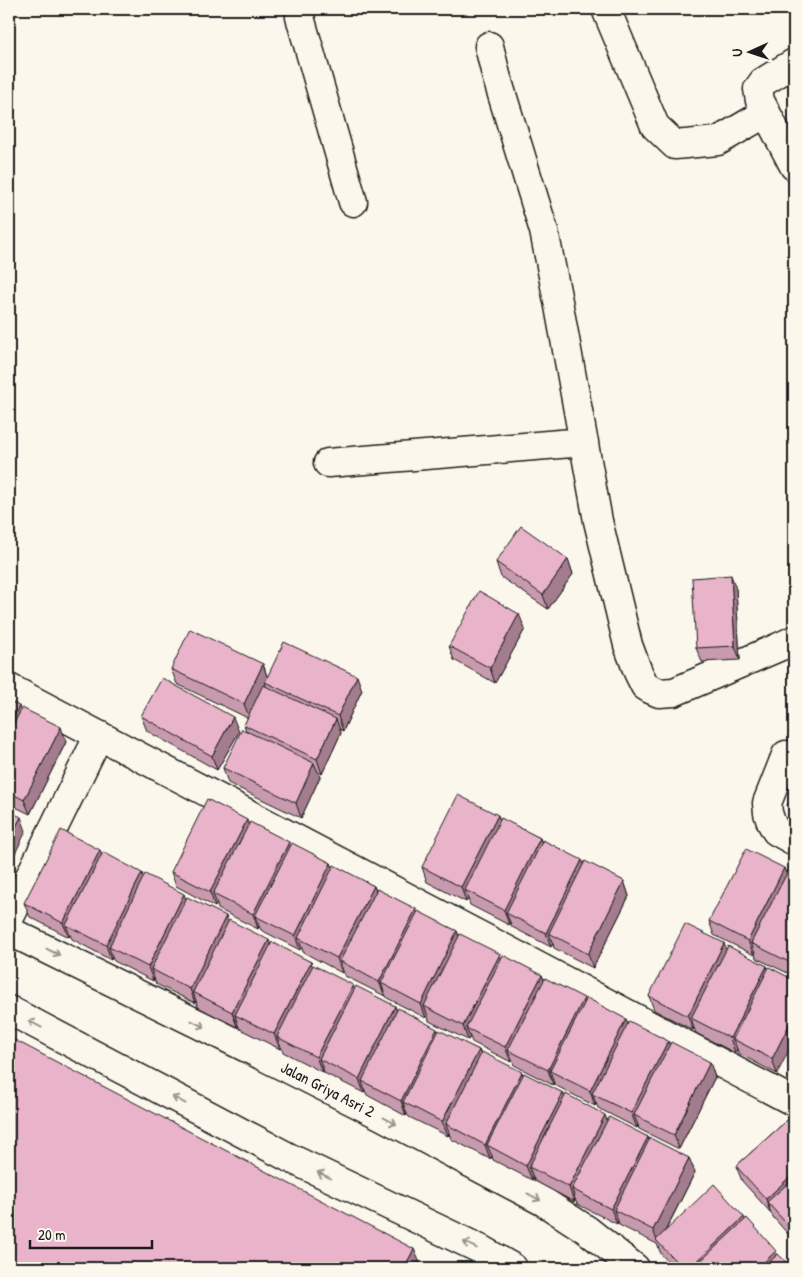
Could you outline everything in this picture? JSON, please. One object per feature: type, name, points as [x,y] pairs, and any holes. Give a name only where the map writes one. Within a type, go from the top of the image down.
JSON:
[{"type":"street","points":[[301,9],[300,17],[353,202]]},
{"type":"street","points":[[606,9],[655,126],[675,145],[718,141],[766,113]]},
{"type":"street","points":[[489,46],[496,75],[544,232],[598,521],[628,645],[645,686],[659,693],[674,692],[794,640]]},
{"type":"street","points":[[794,63],[763,82],[758,89],[760,101],[794,166]]},
{"type":"street","points":[[328,463],[584,442]]},
{"type":"street","points":[[9,688],[794,1102]]},
{"type":"street","points":[[9,919],[99,735]]},
{"type":"street","points":[[786,755],[767,803],[768,813],[776,830],[794,841]]},
{"type":"street","name":"Jalan Griya Asri 2","points":[[9,931],[382,1116],[544,1202],[587,1230],[634,1268]]},
{"type":"street","points":[[9,1010],[290,1158],[480,1249],[513,1268]]},
{"type":"building","points":[[521,526],[568,559],[543,595],[496,562]]},
{"type":"building","points":[[731,575],[735,646],[696,648],[692,578]]},
{"type":"building","points":[[479,591],[519,614],[490,668],[449,646]]},
{"type":"building","points":[[190,629],[263,664],[244,704],[171,669]]},
{"type":"building","points":[[284,642],[357,676],[338,716],[265,682]]},
{"type":"building","points":[[162,678],[233,717],[212,756],[141,716]]},
{"type":"building","points":[[263,685],[336,719],[317,759],[244,725]]},
{"type":"building","points":[[9,701],[19,706],[9,726]]},
{"type":"building","points":[[22,708],[61,727],[24,800],[9,792],[9,733]]},
{"type":"building","points":[[242,729],[314,763],[296,803],[223,768]]},
{"type":"building","points":[[794,793],[794,810],[787,806]]},
{"type":"building","points":[[458,795],[498,815],[461,887],[422,867]]},
{"type":"building","points":[[207,799],[247,820],[210,892],[171,872]]},
{"type":"building","points":[[9,811],[21,817],[9,840]]},
{"type":"building","points":[[501,818],[540,838],[504,910],[465,890]]},
{"type":"building","points":[[250,822],[289,842],[253,914],[213,894]]},
{"type":"building","points":[[61,830],[100,850],[63,923],[24,903]]},
{"type":"building","points":[[543,840],[582,860],[546,933],[506,913]]},
{"type":"building","points":[[292,843],[331,863],[295,936],[255,916]]},
{"type":"building","points":[[746,849],[784,868],[748,941],[709,921]]},
{"type":"building","points":[[103,852],[142,873],[106,945],[66,925]]},
{"type":"building","points":[[585,861],[624,881],[588,954],[549,933]]},
{"type":"building","points":[[334,865],[374,886],[337,958],[298,938]]},
{"type":"building","points":[[788,871],[794,874],[794,956],[791,963],[751,943]]},
{"type":"building","points":[[145,874],[184,894],[148,967],[109,947]]},
{"type":"building","points":[[377,889],[416,909],[379,982],[340,961]]},
{"type":"building","points":[[187,897],[226,916],[190,989],[151,969]]},
{"type":"building","points":[[418,911],[457,931],[421,1004],[381,983]]},
{"type":"building","points":[[229,920],[269,940],[232,1012],[193,992]]},
{"type":"building","points":[[685,924],[724,943],[688,1016],[649,996]]},
{"type":"building","points":[[460,934],[500,954],[463,1026],[424,1006]]},
{"type":"building","points":[[272,942],[311,962],[274,1034],[235,1015]]},
{"type":"building","points":[[728,946],[767,966],[730,1038],[691,1018]]},
{"type":"building","points":[[503,955],[542,975],[505,1047],[466,1028]]},
{"type":"building","points":[[313,965],[353,985],[316,1057],[277,1037]]},
{"type":"building","points":[[769,967],[794,980],[794,1015],[772,1059],[733,1039]]},
{"type":"building","points":[[545,978],[584,998],[548,1070],[508,1050]]},
{"type":"building","points":[[356,986],[395,1006],[359,1079],[319,1059]]},
{"type":"building","points":[[587,998],[626,1019],[590,1091],[550,1071]]},
{"type":"building","points":[[398,1008],[437,1029],[401,1101],[362,1081]]},
{"type":"building","points":[[629,1021],[668,1041],[631,1113],[592,1094]]},
{"type":"building","points":[[439,1030],[479,1050],[442,1122],[403,1102]]},
{"type":"building","points":[[9,1037],[414,1249],[404,1268],[9,1268]]},
{"type":"building","points":[[671,1042],[710,1062],[674,1135],[634,1115]]},
{"type":"building","points":[[482,1052],[522,1072],[485,1145],[446,1124]]},
{"type":"building","points":[[524,1073],[563,1093],[526,1166],[487,1145]]},
{"type":"building","points":[[566,1094],[605,1115],[569,1187],[529,1167]]},
{"type":"building","points":[[794,1114],[794,1173],[766,1199],[736,1166]]},
{"type":"building","points":[[609,1117],[648,1137],[611,1209],[572,1189]]},
{"type":"building","points":[[650,1138],[689,1158],[653,1230],[614,1210]]},
{"type":"building","points":[[794,1178],[794,1232],[767,1202]]},
{"type":"building","points":[[714,1184],[744,1217],[690,1268],[682,1268],[656,1240]]},
{"type":"building","points":[[747,1218],[776,1251],[758,1268],[693,1268]]},
{"type":"building","points":[[778,1254],[792,1268],[763,1268]]}]
